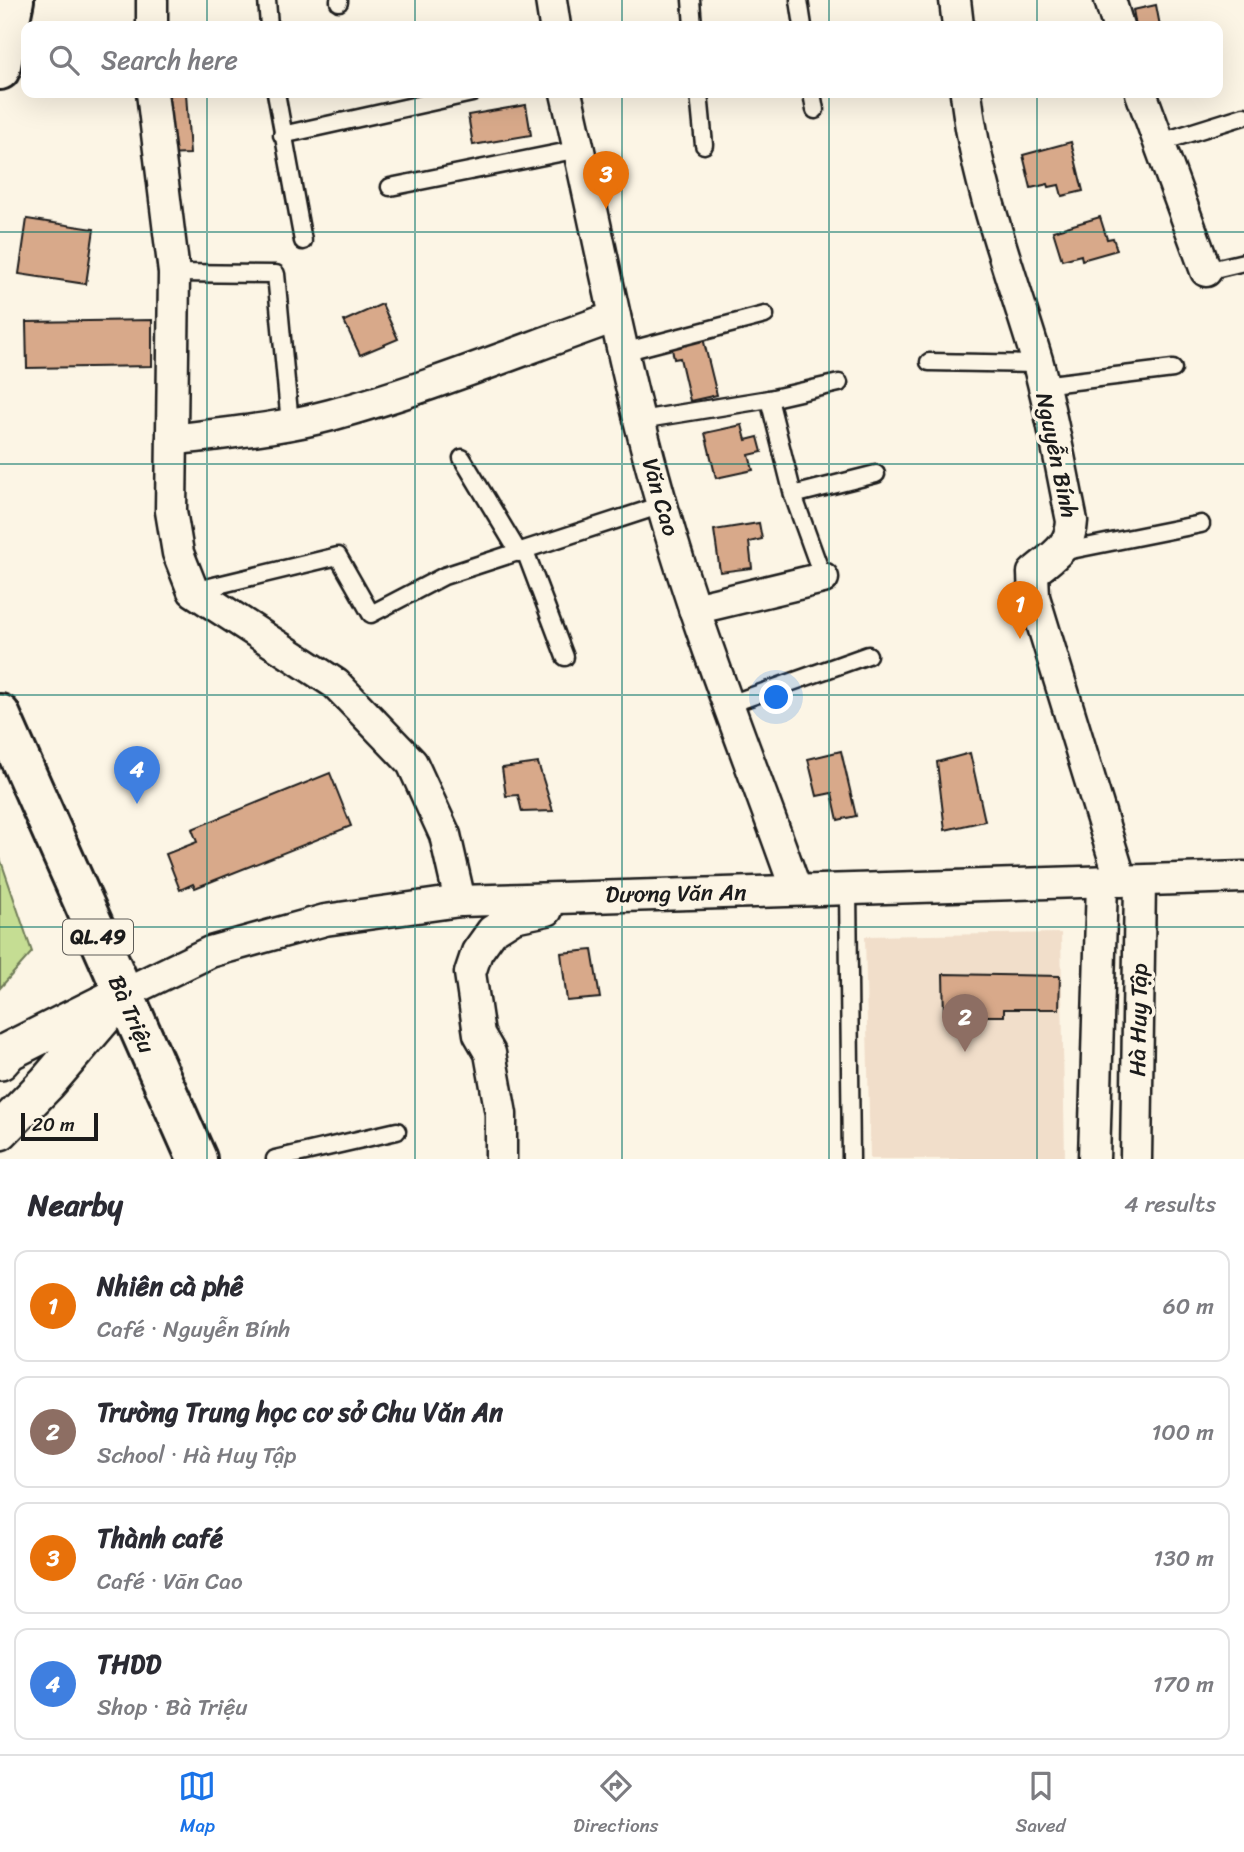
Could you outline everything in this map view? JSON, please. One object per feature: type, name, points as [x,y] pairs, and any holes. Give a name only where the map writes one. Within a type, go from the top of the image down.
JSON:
[{"type":"highway","points":[[0,70],[14,0]]},
{"type":"highway","name":"Bà Triệu","points":[[0,715],[197,1159]]},
{"type":"street","points":[[152,0],[152,21]]},
{"type":"street","points":[[551,0],[554,21]]},
{"type":"street","points":[[955,0],[957,21]]},
{"type":"street","points":[[1110,0],[1116,21]]},
{"type":"street","points":[[153,98],[174,272],[173,522],[178,553],[193,591],[336,684],[411,763],[445,835],[460,901]]},
{"type":"street","name":"Văn Cao","points":[[567,98],[622,352],[662,505],[694,609],[796,890]]},
{"type":"street","name":"Nguyễn Bính","points":[[966,98],[968,117],[999,240],[1040,374],[1072,521],[1072,533],[1061,552],[1033,572],[1034,597],[1121,881]]},
{"type":"street","points":[[1143,98],[1206,271]]},
{"type":"street","points":[[172,440],[290,424],[383,400],[615,317]]},
{"type":"street","points":[[694,609],[823,578]]},
{"type":"street","name":"Dương Văn An","points":[[123,995],[210,951],[325,920],[460,901],[1244,877]]},
{"type":"street","name":"Hà Huy Tập","points":[[1094,1156],[1121,881]]},
{"type":"street","name":"Hà Huy Tập","points":[[1121,881],[1136,1156]]},
{"type":"street","points":[[501,1159],[502,1114],[490,1053],[479,1034],[474,1009],[470,973],[473,963],[492,931],[514,917],[594,895]]},
{"type":"street","points":[[0,1060],[9,1051],[123,995]]},
{"type":"street","points":[[0,1131],[47,1083],[123,995]]},
{"type":"street","points":[[1094,1156],[1136,1156]]},
{"type":"lane","points":[[267,0],[269,21]]},
{"type":"lane","points":[[691,0],[693,21]]},
{"type":"lane","points":[[799,0],[802,21]]},
{"type":"lane","points":[[277,98],[303,241]]},
{"type":"lane","points":[[282,135],[449,98]]},
{"type":"lane","points":[[699,98],[704,145]]},
{"type":"lane","points":[[813,98],[815,110]]},
{"type":"lane","points":[[1158,143],[1244,116]]},
{"type":"lane","points":[[390,187],[579,149]]},
{"type":"lane","points":[[1206,271],[1244,262]]},
{"type":"lane","points":[[174,272],[276,274],[290,424]]},
{"type":"lane","points":[[622,352],[765,315]]},
{"type":"lane","points":[[929,362],[1040,374],[1173,369]]},
{"type":"lane","points":[[640,420],[769,399],[839,383]]},
{"type":"lane","points":[[769,399],[793,495],[823,578]]},
{"type":"lane","points":[[462,458],[522,552],[565,657]]},
{"type":"lane","points":[[793,495],[876,474]]},
{"type":"lane","points":[[193,591],[338,556],[371,614],[444,576],[662,505]]},
{"type":"lane","points":[[1061,552],[1201,523]]},
{"type":"lane","points":[[730,704],[869,655]]},
{"type":"lane","points":[[848,888],[851,1159]]},
{"type":"lane","points":[[275,1159],[397,1131]]},
{"type":"shaded area","points":[[1061,933],[1065,1159],[870,1159],[865,936]]},
{"type":"green space","points":[[0,858],[32,952],[0,988]]},
{"type":"building","points":[[1156,5],[1159,21],[1135,21],[1133,10]]},
{"type":"building","points":[[164,98],[186,98],[190,154],[163,155]]},
{"type":"building","points":[[526,105],[531,135],[473,145],[468,115]]},
{"type":"building","points":[[1071,142],[1083,191],[1062,196],[1059,185],[1049,187],[1048,184],[1031,188],[1023,155]]},
{"type":"building","points":[[1100,217],[1107,239],[1113,238],[1117,250],[1082,260],[1081,255],[1062,260],[1053,231]]},
{"type":"building","points":[[27,219],[94,229],[86,284],[19,274]]},
{"type":"building","points":[[382,304],[398,339],[360,355],[344,321]]},
{"type":"building","points":[[152,320],[152,366],[27,368],[26,322]]},
{"type":"building","points":[[703,338],[717,395],[690,401],[680,358],[674,359],[671,344]]},
{"type":"building","points":[[742,425],[746,440],[758,437],[762,452],[749,455],[753,470],[716,478],[705,433]]},
{"type":"building","points":[[759,523],[762,539],[749,542],[752,568],[720,572],[714,530]]},
{"type":"building","points":[[841,751],[856,816],[838,820],[832,793],[817,796],[808,759]]},
{"type":"building","points":[[970,753],[985,821],[945,830],[937,762]]},
{"type":"building","points":[[538,763],[553,811],[522,812],[518,795],[506,796],[502,768]]},
{"type":"building","points":[[330,773],[351,826],[195,888],[193,884],[180,890],[166,854],[197,842],[192,829]]},
{"type":"building","points":[[592,950],[600,998],[567,1001],[561,953]]},
{"type":"building","points":[[943,974],[1060,976],[1059,1009],[1004,1009],[1004,1016],[944,1016]]},
{"type":"place","name":"Thành café","points":[[606,209]]},
{"type":"place","name":"Nhiên cà phê","points":[[1020,639]]},
{"type":"place","name":"THDD","points":[[137,804]]},
{"type":"place","name":"Trường Trung học cơ sở Chu Văn An","points":[[965,1052]]}]
